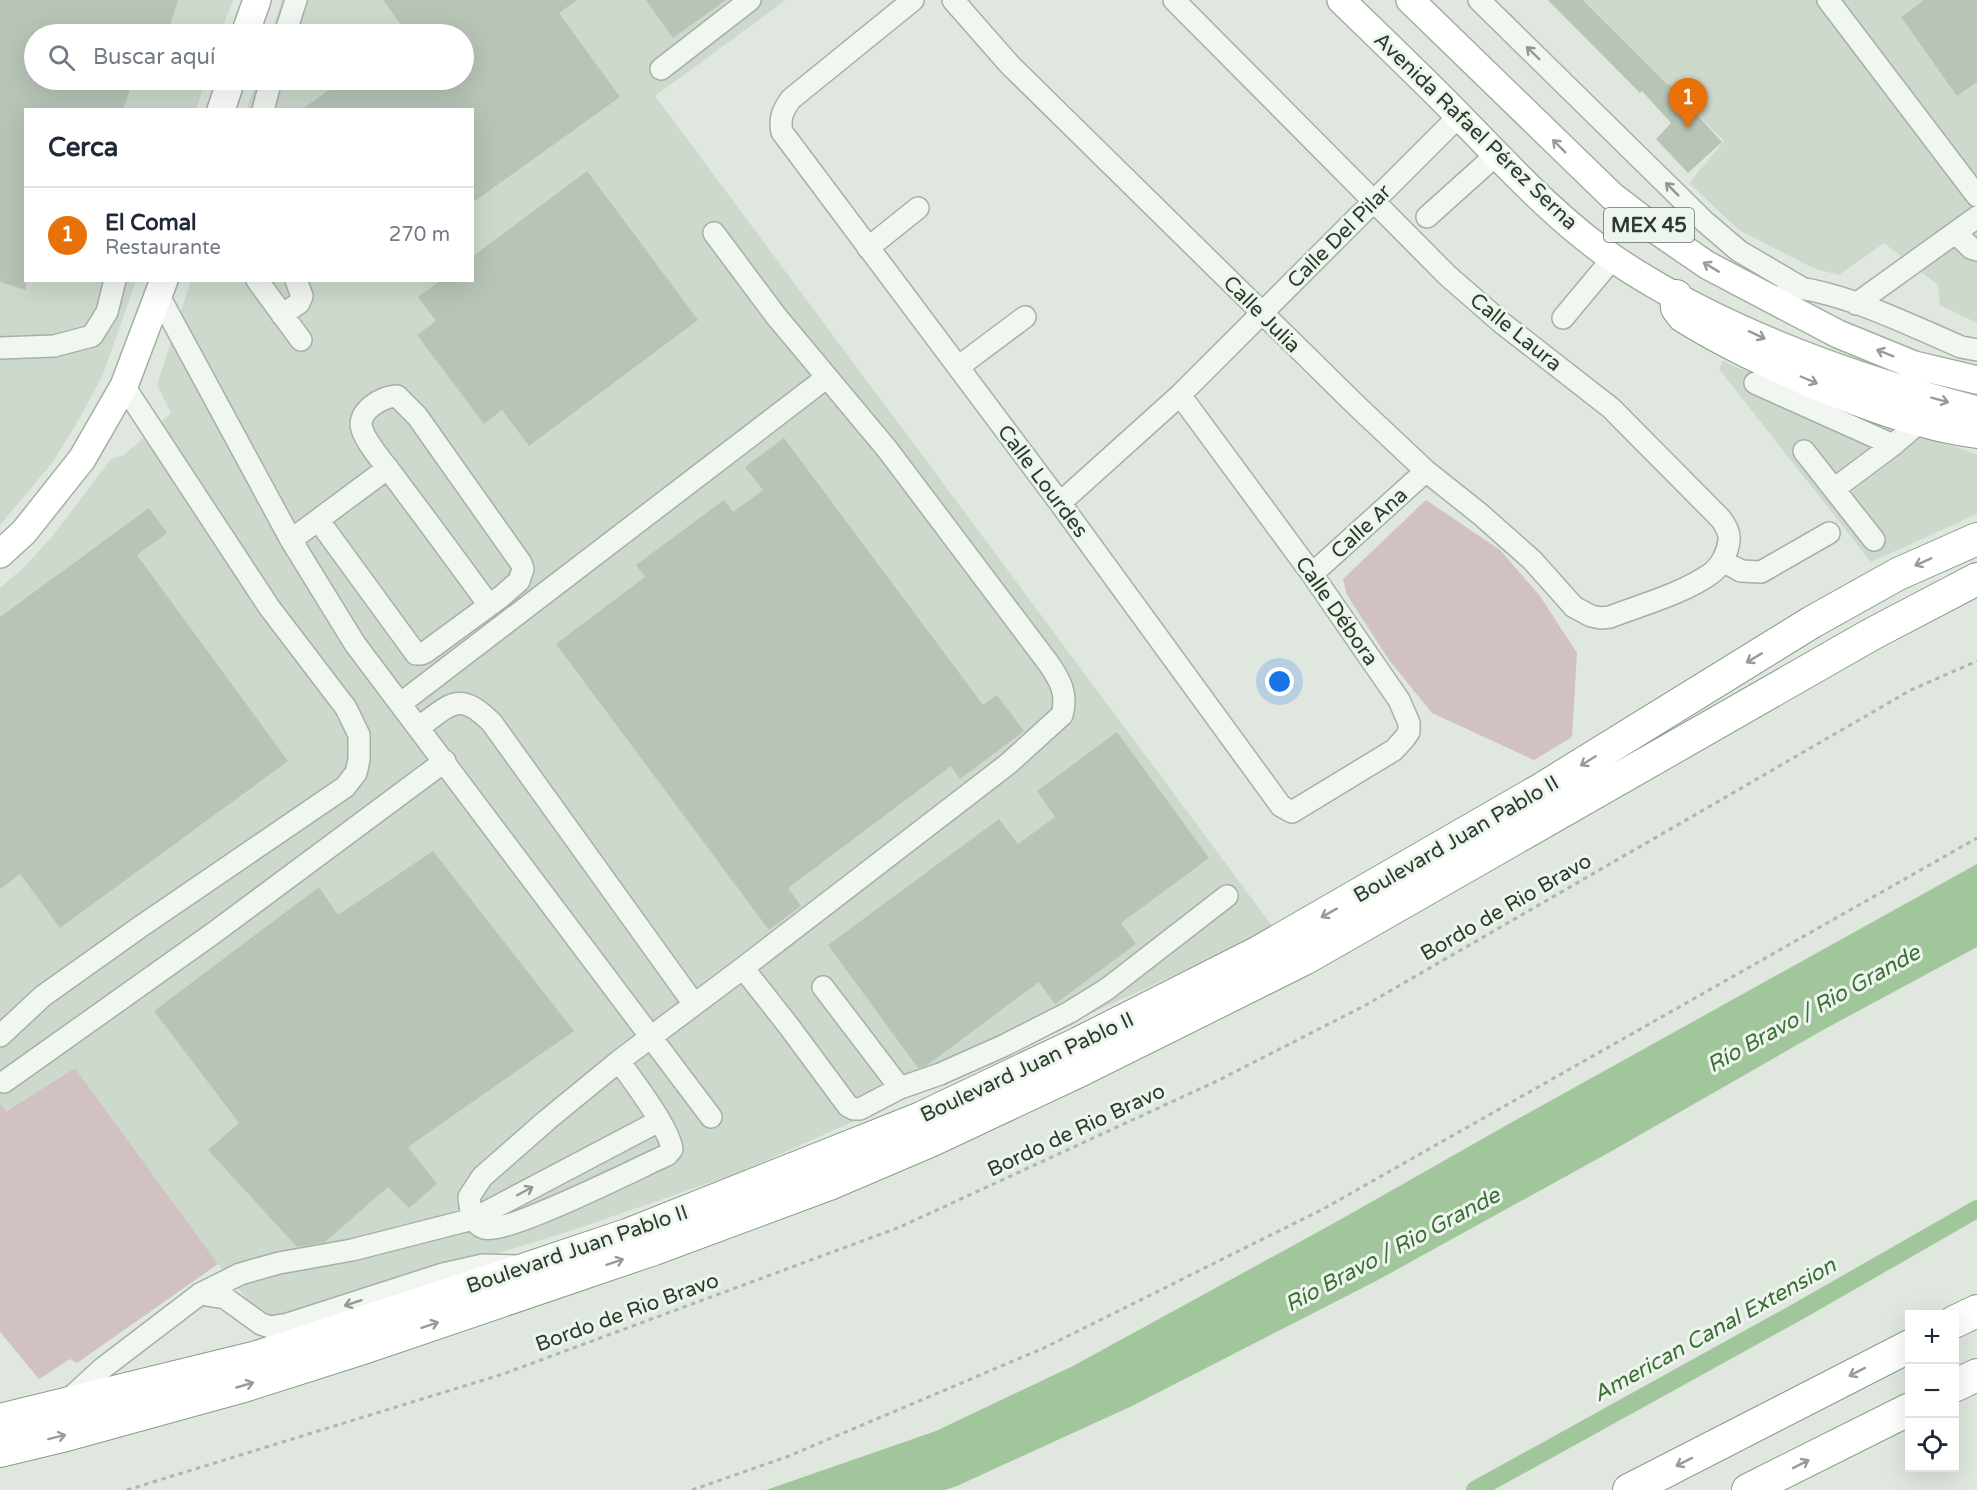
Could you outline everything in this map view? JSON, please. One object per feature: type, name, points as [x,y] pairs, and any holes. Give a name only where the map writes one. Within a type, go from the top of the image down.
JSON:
[{"type":"highway","points":[[1676,296],[1677,308],[1683,316],[1765,361],[1878,408],[1921,421],[1977,432]]},
{"type":"highway","name":"Boulevard Juan Pablo II","points":[[0,1420],[257,1357],[532,1267],[627,1235],[921,1118],[1166,1000],[1257,953],[1540,790],[1812,622],[1898,574],[1977,539]]},
{"type":"highway","name":"Boulevard Juan Pablo II","points":[[0,1451],[235,1388],[363,1348],[654,1249],[829,1184],[932,1140],[1081,1070],[1304,959],[1872,634],[1950,591],[1977,579]]},
{"type":"highway","points":[[1959,1320],[1977,1311]]},
{"type":"highway","points":[[1629,1490],[1905,1349]]},
{"type":"highway","points":[[1959,1384],[1977,1375]]},
{"type":"highway","points":[[1748,1490],[1905,1412]]},
{"type":"main road","points":[[249,24],[257,0]]},
{"type":"main road","name":"Avenida Rafael Pérez Serna","points":[[1341,0],[1496,154],[1576,229],[1613,258],[1676,296],[1785,348],[1931,398],[1977,410]]},
{"type":"main road","name":"MEX 45","points":[[1410,0],[1612,196],[1707,265],[1847,338],[1914,365],[1977,380]]},
{"type":"main road","points":[[222,108],[228,90]]},
{"type":"main road","points":[[0,554],[24,532],[82,459],[124,386],[161,288]]},
{"type":"street","points":[[288,24],[296,0]]},
{"type":"street","points":[[661,69],[750,0]]},
{"type":"street","name":"Calle Lourdes","points":[[913,0],[791,99],[781,114],[782,132],[1060,503],[1281,806],[1292,812],[1308,802]]},
{"type":"street","name":"Calle Julia","points":[[953,0],[1010,65],[1261,313],[1426,471],[1515,544],[1574,607],[1584,614],[1601,618],[1610,617],[1675,592],[1710,575],[1723,561]]},
{"type":"street","name":"Calle Laura","points":[[1174,0],[1448,276],[1502,323],[1611,408],[1692,487],[1726,527],[1729,541],[1723,561]]},
{"type":"street","points":[[1479,0],[1705,222],[1739,251],[1802,288]]},
{"type":"street","points":[[1828,0],[1977,196]]},
{"type":"street","points":[[264,108],[269,90]]},
{"type":"street","name":"Calle Del Pilar","points":[[1060,503],[1180,395],[1459,116]]},
{"type":"street","points":[[1427,217],[1496,154]]},
{"type":"street","points":[[868,248],[918,208]]},
{"type":"street","points":[[1856,304],[1977,218]]},
{"type":"street","points":[[619,1061],[671,1142],[672,1149],[667,1155],[508,1226],[486,1228],[473,1219],[470,1197],[473,1188],[482,1177],[547,1120],[619,1061],[651,1035],[743,968],[1008,764],[1062,715],[1065,705],[1059,679],[1049,664],[887,449],[776,316],[714,233]]},
{"type":"street","points":[[1956,233],[1971,248],[1977,250]]},
{"type":"street","points":[[1563,318],[1613,258]]},
{"type":"street","points":[[0,348],[54,346],[92,336],[107,312],[114,282]]},
{"type":"street","points":[[258,282],[301,340]]},
{"type":"street","points":[[282,315],[299,303],[302,296],[297,282]]},
{"type":"street","points":[[1742,284],[1802,288],[1856,304],[1961,347],[1977,350]]},
{"type":"street","points":[[161,288],[291,540],[355,644],[711,1117]]},
{"type":"street","points":[[958,367],[1025,317]]},
{"type":"street","points":[[400,704],[826,378]]},
{"type":"street","points":[[1755,383],[1893,445]]},
{"type":"street","points":[[0,1036],[43,996],[140,927],[345,788],[356,773],[360,760],[359,735],[346,708],[269,607],[124,386]]},
{"type":"street","name":"Calle Débora","points":[[1180,395],[1312,574],[1399,700],[1409,723],[1409,732],[1394,750],[1308,802]]},
{"type":"street","points":[[319,521],[416,654],[427,651],[489,605],[519,581],[523,575],[521,563],[417,416],[397,396],[390,396],[379,401],[364,413],[361,420],[364,435],[489,605]]},
{"type":"street","points":[[1833,489],[1893,445],[1921,421]]},
{"type":"street","points":[[1804,451],[1874,540]]},
{"type":"street","points":[[291,540],[388,468]]},
{"type":"street","name":"Calle Ana","points":[[1312,574],[1426,471]]},
{"type":"street","points":[[1723,561],[1741,571],[1761,572],[1829,533]]},
{"type":"street","points":[[418,728],[453,705],[464,702],[478,708],[492,723],[694,1004]]},
{"type":"street","points":[[4,1082],[215,932],[445,761]]},
{"type":"street","points":[[743,968],[849,1106],[860,1109],[900,1088],[950,1070],[1070,1012],[1107,989],[1227,896]]},
{"type":"street","points":[[823,987],[900,1088]]},
{"type":"street","points":[[63,1405],[103,1368],[200,1294],[240,1274],[279,1263],[352,1250],[473,1219],[659,1121]]},
{"type":"street","points":[[200,1294],[225,1298],[261,1324],[270,1327],[288,1324],[443,1274],[483,1265],[532,1267]]},
{"type":"path","name":"Bordo de Rio Bravo","points":[[127,1490],[502,1374],[900,1227],[1217,1082],[1364,1006],[1911,690],[1977,661]]},
{"type":"path","points":[[692,1490],[789,1456],[1044,1348],[1325,1208],[1977,838]]},
{"type":"shaded area","points":[[0,0],[233,0],[224,24],[24,24],[24,90],[203,90],[196,108],[24,108],[24,282],[136,282],[102,377],[75,426],[52,463],[0,525]]},
{"type":"shaded area","points":[[282,0],[786,0],[655,96],[1273,927],[971,1069],[738,1173],[573,1230],[268,1325],[218,1264],[75,1068],[5,1111],[0,1104],[0,588],[24,567],[51,538],[112,458],[123,456],[171,413],[157,385],[191,282],[474,282],[474,108],[247,108],[254,90],[474,90],[474,24],[274,24]]},
{"type":"shaded area","points":[[1584,0],[1977,0],[1977,323],[1940,305],[1938,285],[1884,243],[1839,275],[1813,268],[1739,230],[1689,183],[1724,141]]},
{"type":"shaded area","points":[[1723,361],[1805,397],[1867,420],[1977,455],[1977,514],[1871,562],[1719,369]]},
{"type":"shaded area","points":[[1426,500],[1500,550],[1540,596],[1577,653],[1572,737],[1534,760],[1432,713],[1389,660],[1347,595],[1343,579]]},
{"type":"shaded area","points":[[75,1068],[218,1264],[77,1363],[70,1359],[39,1379],[0,1332],[0,1104],[6,1111]]},
{"type":"water","name":"Río Bravo / Rio Grande","points":[[1977,864],[1977,947],[1823,1030],[1610,1152],[1376,1281],[1132,1406],[957,1486],[945,1490],[766,1490],[936,1431],[1073,1366]]},
{"type":"building","points":[[0,0],[178,0],[170,24],[24,24],[24,90],[130,90],[124,108],[24,108],[24,282],[26,282],[26,290],[0,282]]},
{"type":"building","points":[[383,0],[577,0],[559,13],[620,97],[474,202],[474,108],[304,108],[329,90],[474,90],[474,24],[401,24]]},
{"type":"building","points":[[646,0],[726,0],[673,38]]},
{"type":"building","points":[[1548,0],[1583,0],[1669,84],[1722,142],[1688,173],[1656,139],[1671,123],[1642,91],[1640,93]]},
{"type":"building","points":[[1924,0],[1977,0],[1977,82],[1957,96],[1901,17]]},
{"type":"building","points":[[587,171],[698,320],[529,446],[502,410],[484,424],[417,335],[436,321],[418,297],[438,282],[474,282],[474,256]]},
{"type":"building","points":[[784,438],[983,705],[997,695],[1024,731],[960,779],[951,766],[788,888],[801,906],[769,930],[556,644],[645,577],[636,565],[724,500],[733,512],[763,490],[745,467]]},
{"type":"building","points":[[149,508],[167,533],[137,555],[288,761],[60,928],[20,874],[0,889],[0,617]]},
{"type":"building","points":[[1117,732],[1209,858],[1121,923],[1136,944],[1055,1004],[1039,982],[926,1066],[918,1068],[828,945],[999,819],[1018,844],[1055,817],[1037,791]]},
{"type":"building","points":[[433,851],[574,1031],[408,1147],[437,1184],[409,1208],[388,1187],[325,1242],[297,1247],[208,1150],[239,1123],[154,1011],[319,887],[338,915]]},
{"type":"waterway","name":"American Canal Extension","points":[[1475,1490],[1797,1312],[1977,1209]]},
{"type":"place","name":"El Comal","points":[[1688,128]]}]
